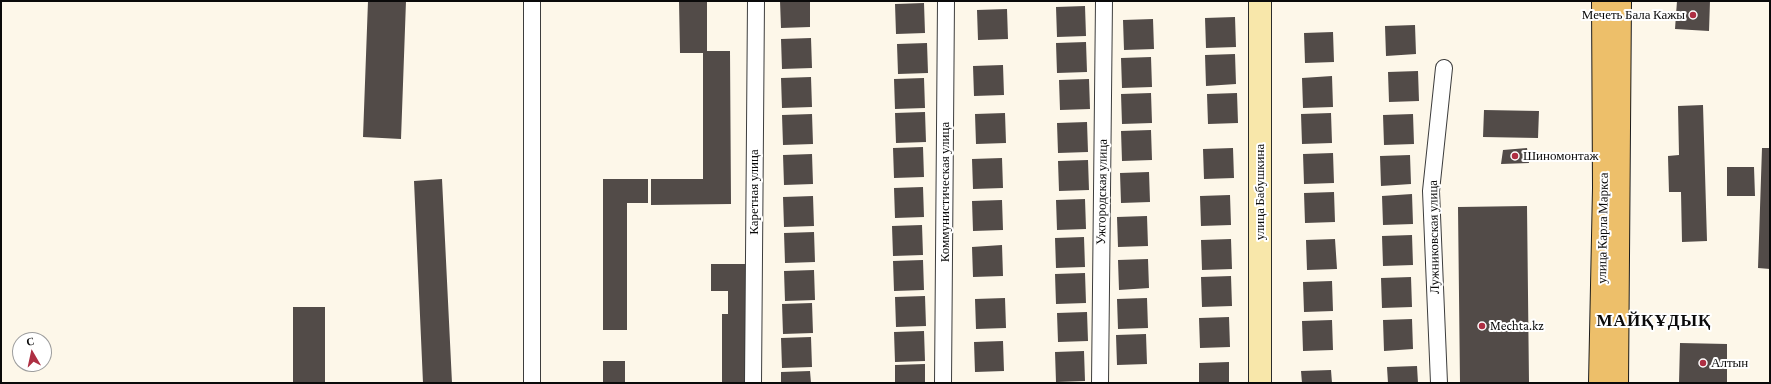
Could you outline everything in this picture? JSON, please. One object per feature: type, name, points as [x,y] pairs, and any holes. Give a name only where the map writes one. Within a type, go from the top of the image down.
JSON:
[{"type":"main road","name":"улица Карла Маркса","points":[[1600,383],[1604,188],[1604,1]]},
{"type":"main road","name":"улица Карла Маркса","points":[[1617,383],[1620,1]]},
{"type":"street","points":[[532,1],[532,383]]},
{"type":"street","name":"Каретная улица","points":[[753,383],[756,1]]},
{"type":"street","name":"Коммунистическая улица","points":[[943,383],[946,1]]},
{"type":"street","name":"Ужгородская улица","points":[[1100,383],[1104,1]]},
{"type":"street","name":"улица Бабушкина","points":[[1260,1],[1260,383]]},
{"type":"street","name":"Лужниковская улица","points":[[1439,383],[1431,191],[1444,68]]},
{"type":"building","points":[[368,1],[406,1],[401,139],[363,137]]},
{"type":"building","points":[[679,1],[707,1],[707,51],[730,51],[731,204],[651,205],[651,179],[703,179],[703,53],[680,53]]},
{"type":"building","points":[[780,1],[810,1],[810,27],[781,28]]},
{"type":"building","name":"Мечеть Бала Кажы","points":[[1677,1],[1710,1],[1709,31],[1675,29]]},
{"type":"building","points":[[924,3],[925,33],[896,34],[895,4]]},
{"type":"building","points":[[1085,6],[1086,36],[1057,37],[1056,7]]},
{"type":"building","points":[[1007,9],[1008,39],[978,40],[977,10]]},
{"type":"building","points":[[1235,17],[1236,47],[1206,48],[1205,18]]},
{"type":"building","points":[[1153,19],[1154,49],[1124,50],[1123,20]]},
{"type":"building","points":[[1415,25],[1416,54],[1386,56],[1385,26]]},
{"type":"building","points":[[1333,32],[1334,62],[1305,63],[1304,33]]},
{"type":"building","points":[[811,38],[812,68],[782,69],[781,39]]},
{"type":"building","points":[[1086,42],[1087,72],[1057,73],[1056,43]]},
{"type":"building","points":[[927,43],[928,73],[898,74],[897,44]]},
{"type":"building","points":[[1235,54],[1236,84],[1206,86],[1205,55]]},
{"type":"building","points":[[1151,57],[1152,87],[1122,88],[1121,58]]},
{"type":"building","points":[[1003,65],[1004,95],[974,96],[973,66]]},
{"type":"building","points":[[1418,71],[1419,101],[1389,102],[1388,72]]},
{"type":"building","points":[[1332,76],[1333,107],[1303,108],[1302,78]]},
{"type":"building","points":[[811,77],[812,107],[782,108],[781,78]]},
{"type":"building","points":[[924,78],[925,108],[895,109],[894,79]]},
{"type":"building","points":[[1089,79],[1090,109],[1060,110],[1059,80]]},
{"type":"building","points":[[1151,93],[1152,123],[1122,124],[1121,94]]},
{"type":"building","points":[[1237,93],[1238,123],[1208,124],[1207,94]]},
{"type":"building","points":[[1703,105],[1707,241],[1682,242],[1681,192],[1669,192],[1668,156],[1679,155],[1678,106]]},
{"type":"building","points":[[1484,110],[1539,111],[1538,138],[1483,137]]},
{"type":"building","points":[[925,112],[926,142],[896,143],[895,113]]},
{"type":"building","points":[[1005,113],[1006,143],[976,144],[975,114]]},
{"type":"building","points":[[1331,113],[1332,143],[1302,144],[1301,114]]},
{"type":"building","points":[[812,114],[813,144],[783,145],[782,115]]},
{"type":"building","points":[[1413,114],[1414,144],[1384,145],[1383,115]]},
{"type":"building","points":[[1087,122],[1088,152],[1058,153],[1057,123]]},
{"type":"building","points":[[1151,130],[1152,160],[1122,161],[1121,131]]},
{"type":"building","points":[[923,147],[924,177],[894,178],[893,148]]},
{"type":"building","points":[[1233,148],[1234,178],[1204,179],[1203,149]]},
{"type":"building","name":"Шиномонтаж","points":[[1527,148],[1529,163],[1501,164],[1503,150]]},
{"type":"building","points":[[1762,148],[1770,148],[1770,269],[1758,268]]},
{"type":"building","points":[[1333,153],[1334,183],[1304,184],[1303,154]]},
{"type":"building","points":[[812,154],[813,184],[784,185],[783,155]]},
{"type":"building","points":[[1410,155],[1411,184],[1381,186],[1380,156]]},
{"type":"building","points":[[1002,158],[1003,188],[973,189],[972,159]]},
{"type":"building","points":[[1088,160],[1089,190],[1059,191],[1058,161]]},
{"type":"building","points":[[1727,167],[1754,167],[1755,196],[1727,196]]},
{"type":"building","points":[[1149,172],[1150,202],[1121,203],[1120,173]]},
{"type":"building","points":[[442,179],[452,383],[423,383],[414,181]]},
{"type":"building","points":[[603,179],[648,179],[648,203],[627,203],[627,330],[603,330]]},
{"type":"building","points":[[923,187],[924,217],[895,218],[894,188]]},
{"type":"building","points":[[1334,192],[1335,222],[1305,223],[1304,193]]},
{"type":"building","points":[[1412,194],[1413,224],[1383,225],[1382,196]]},
{"type":"building","points":[[1230,195],[1231,225],[1201,226],[1200,196]]},
{"type":"building","points":[[813,196],[814,226],[784,227],[783,197]]},
{"type":"building","points":[[1085,199],[1086,229],[1057,230],[1056,200]]},
{"type":"building","points":[[1002,200],[1003,230],[973,231],[972,201]]},
{"type":"building","points":[[1527,206],[1529,383],[1460,383],[1458,207]]},
{"type":"building","points":[[1147,216],[1148,246],[1118,247],[1117,217]]},
{"type":"building","points":[[922,225],[923,255],[893,256],[892,226]]},
{"type":"building","points":[[814,232],[815,262],[785,263],[784,233]]},
{"type":"building","points":[[1412,235],[1413,265],[1383,266],[1382,236]]},
{"type":"building","points":[[1084,237],[1085,267],[1056,268],[1055,238]]},
{"type":"building","points":[[1231,239],[1232,269],[1202,270],[1201,240]]},
{"type":"building","points":[[1335,239],[1337,269],[1307,270],[1306,240]]},
{"type":"building","points":[[1002,245],[1003,276],[973,277],[972,247]]},
{"type":"building","points":[[1148,259],[1149,288],[1119,290],[1118,260]]},
{"type":"building","points":[[923,260],[924,290],[894,291],[893,261]]},
{"type":"building","points":[[711,264],[748,264],[748,383],[722,383],[722,314],[728,314],[728,291],[711,291]]},
{"type":"building","points":[[814,270],[815,300],[785,301],[784,271]]},
{"type":"building","points":[[1085,273],[1086,303],[1056,304],[1055,274]]},
{"type":"building","points":[[1231,276],[1232,306],[1202,307],[1201,277]]},
{"type":"building","points":[[1411,277],[1412,307],[1382,308],[1381,278]]},
{"type":"building","points":[[1332,281],[1333,311],[1304,312],[1303,282]]},
{"type":"building","points":[[925,296],[926,326],[896,327],[895,297]]},
{"type":"building","points":[[1005,298],[1006,328],[976,329],[975,299]]},
{"type":"building","points":[[1147,298],[1148,328],[1118,329],[1117,299]]},
{"type":"building","points":[[812,303],[813,333],[783,334],[782,304]]},
{"type":"building","points":[[293,307],[325,307],[325,383],[293,383]]},
{"type":"building","points":[[1087,312],[1088,341],[1058,342],[1057,313]]},
{"type":"building","points":[[1229,317],[1230,347],[1200,348],[1199,318]]},
{"type":"building","points":[[1412,319],[1413,349],[1384,351],[1383,320]]},
{"type":"building","points":[[1332,320],[1333,350],[1303,351],[1302,321]]},
{"type":"building","points":[[924,331],[925,361],[895,362],[894,332]]},
{"type":"building","points":[[1146,334],[1147,364],[1117,365],[1116,335]]},
{"type":"building","points":[[811,337],[812,367],[782,368],[781,338]]},
{"type":"building","points":[[1003,341],[1004,371],[975,372],[974,342]]},
{"type":"building","name":"Алтын","points":[[1680,343],[1727,344],[1727,383],[1679,383]]},
{"type":"building","points":[[1084,351],[1085,381],[1056,382],[1055,352]]},
{"type":"building","points":[[603,361],[625,361],[625,383],[603,383]]},
{"type":"building","points":[[1229,362],[1229,383],[1199,383],[1199,363]]},
{"type":"building","points":[[925,364],[925,383],[895,383],[895,365]]},
{"type":"building","points":[[1417,366],[1418,383],[1388,383],[1387,367]]},
{"type":"building","points":[[1331,370],[1332,383],[1302,383],[1301,371]]},
{"type":"building","points":[[810,371],[811,383],[781,383],[781,372]]},
{"type":"place","name":"Мечеть Бала Кажы","points":[[1693,15]]},
{"type":"place","name":"Шиномонтаж","points":[[1515,156]]},
{"type":"place","name":"Mechta.kz","points":[[1482,326]]},
{"type":"place","name":"Алтын","points":[[1703,363]]},
{"type":"district","name":"МАЙҚҰДЫҚ","points":[[1654,321]]}]
